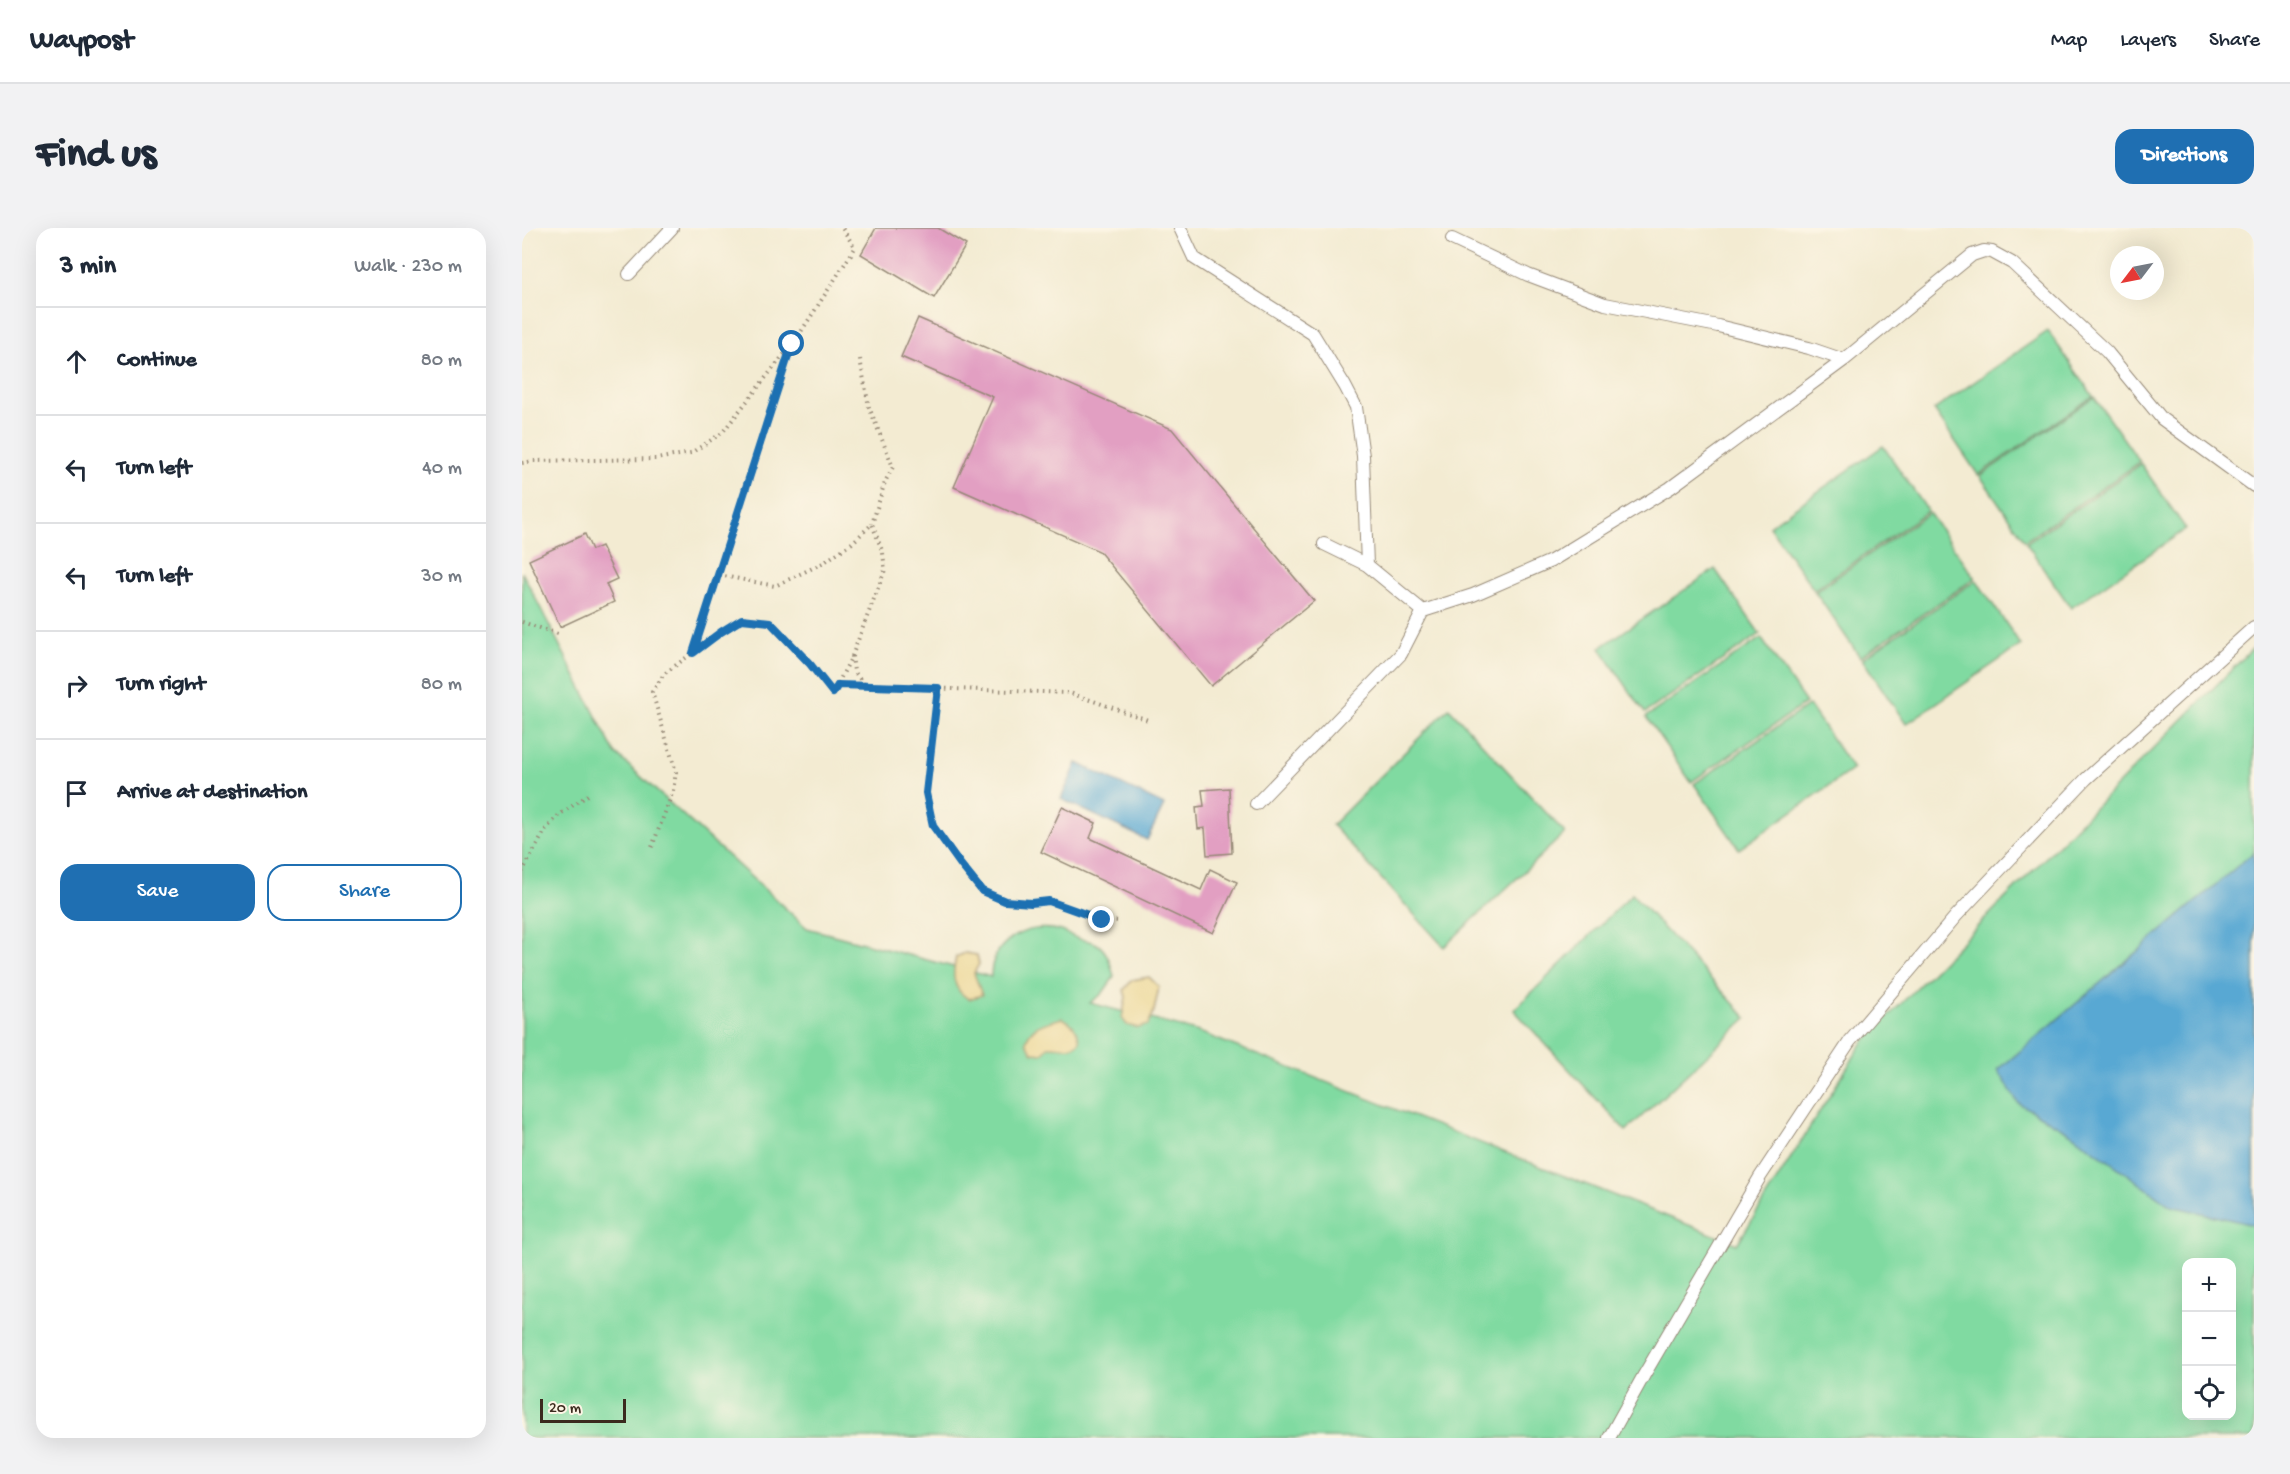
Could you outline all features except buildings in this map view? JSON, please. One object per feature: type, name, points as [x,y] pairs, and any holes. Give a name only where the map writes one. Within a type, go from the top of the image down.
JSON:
[{"type":"lane","points":[[629,274],[672,228]]},
{"type":"lane","points":[[1180,228],[1194,258],[1313,334],[1345,386],[1356,407],[1363,456],[1366,488],[1367,565]]},
{"type":"lane","points":[[1452,239],[1528,275],[1605,304],[1718,326],[1809,348],[1844,360]]},
{"type":"lane","points":[[1256,804],[1395,661],[1424,611],[1512,579],[1551,561],[1670,488],[1844,360],[1972,255],[1984,251],[1992,252],[2012,263],[2107,352],[2162,419],[2254,486]]},
{"type":"lane","points":[[1324,544],[1367,565],[1424,611]]},
{"type":"lane","points":[[1609,1438],[1760,1177],[1850,1041],[1956,916],[2086,779],[2254,627]]},
{"type":"path","points":[[522,463],[533,460],[656,459],[691,453],[722,433],[792,344],[855,248],[843,228]]},
{"type":"path","points":[[693,653],[792,344]]},
{"type":"path","points":[[719,575],[775,586],[823,563],[852,543],[872,524],[885,482],[894,467],[868,407],[860,359]]},
{"type":"path","points":[[652,847],[672,791],[676,772],[652,692],[664,674],[742,619],[770,622],[810,664],[833,693],[852,656],[885,570],[883,553],[872,524]]},
{"type":"path","points":[[522,622],[561,635]]},
{"type":"path","points":[[852,656],[854,671],[865,686]]},
{"type":"path","points":[[838,685],[1070,693],[1148,720]]},
{"type":"path","points":[[938,688],[926,793],[933,826],[961,865],[982,891],[1005,901],[1031,903],[1049,901],[1102,920],[1121,921]]},
{"type":"path","points":[[522,872],[546,829],[559,815],[588,795]]},
{"type":"green space","points":[[2048,331],[2093,396],[1978,475],[1934,410]]},
{"type":"green space","points":[[2094,397],[2140,462],[2025,541],[1980,476]]},
{"type":"green space","points":[[1883,446],[1928,511],[1814,590],[1769,526]]},
{"type":"green space","points":[[2141,464],[2186,529],[2071,608],[2026,543]]},
{"type":"green space","points":[[1929,513],[1975,578],[1860,657],[1815,592]]},
{"type":"green space","points":[[1715,569],[1760,634],[1645,713],[1600,648]]},
{"type":"green space","points":[[522,572],[615,753],[807,928],[991,977],[997,954],[1012,938],[1033,929],[1063,931],[1097,944],[1104,950],[1108,959],[1114,977],[1102,994],[1090,1003],[1199,1032],[1737,1244],[1863,1042],[2254,647],[2254,1438],[522,1438]]},
{"type":"green space","points":[[1976,580],[2021,645],[1906,724],[1862,659]]},
{"type":"green space","points":[[1761,638],[1806,703],[1691,782],[1646,717]]},
{"type":"green space","points":[[1809,705],[1853,769],[1739,849],[1694,784]]},
{"type":"green space","points":[[1449,708],[1565,833],[1444,947],[1332,825]]},
{"type":"green space","points":[[1632,894],[1747,1018],[1626,1131],[1514,1010]]},
{"type":"sand","points":[[965,953],[977,955],[979,964],[974,973],[982,995],[969,999],[959,991],[954,975],[956,957]]},
{"type":"sand","points":[[1149,977],[1159,987],[1154,1011],[1148,1025],[1138,1028],[1127,1025],[1122,1018],[1126,997],[1124,990],[1132,980]]},
{"type":"sand","points":[[1062,1018],[1074,1027],[1080,1041],[1073,1046],[1049,1046],[1042,1054],[1033,1053],[1026,1042],[1031,1031],[1040,1025]]},
{"type":"water","points":[[1077,763],[1164,805],[1147,840],[1061,799]]},
{"type":"water","points":[[2254,852],[2254,1225],[2171,1206],[2070,1133],[2018,1103],[1998,1070]]},
{"type":"route","points":[[792,344],[693,653],[742,619],[770,622],[810,664],[833,693],[838,685],[938,688],[926,793],[933,826],[982,891],[1005,901],[1031,903],[1049,901],[1102,920]]}]
